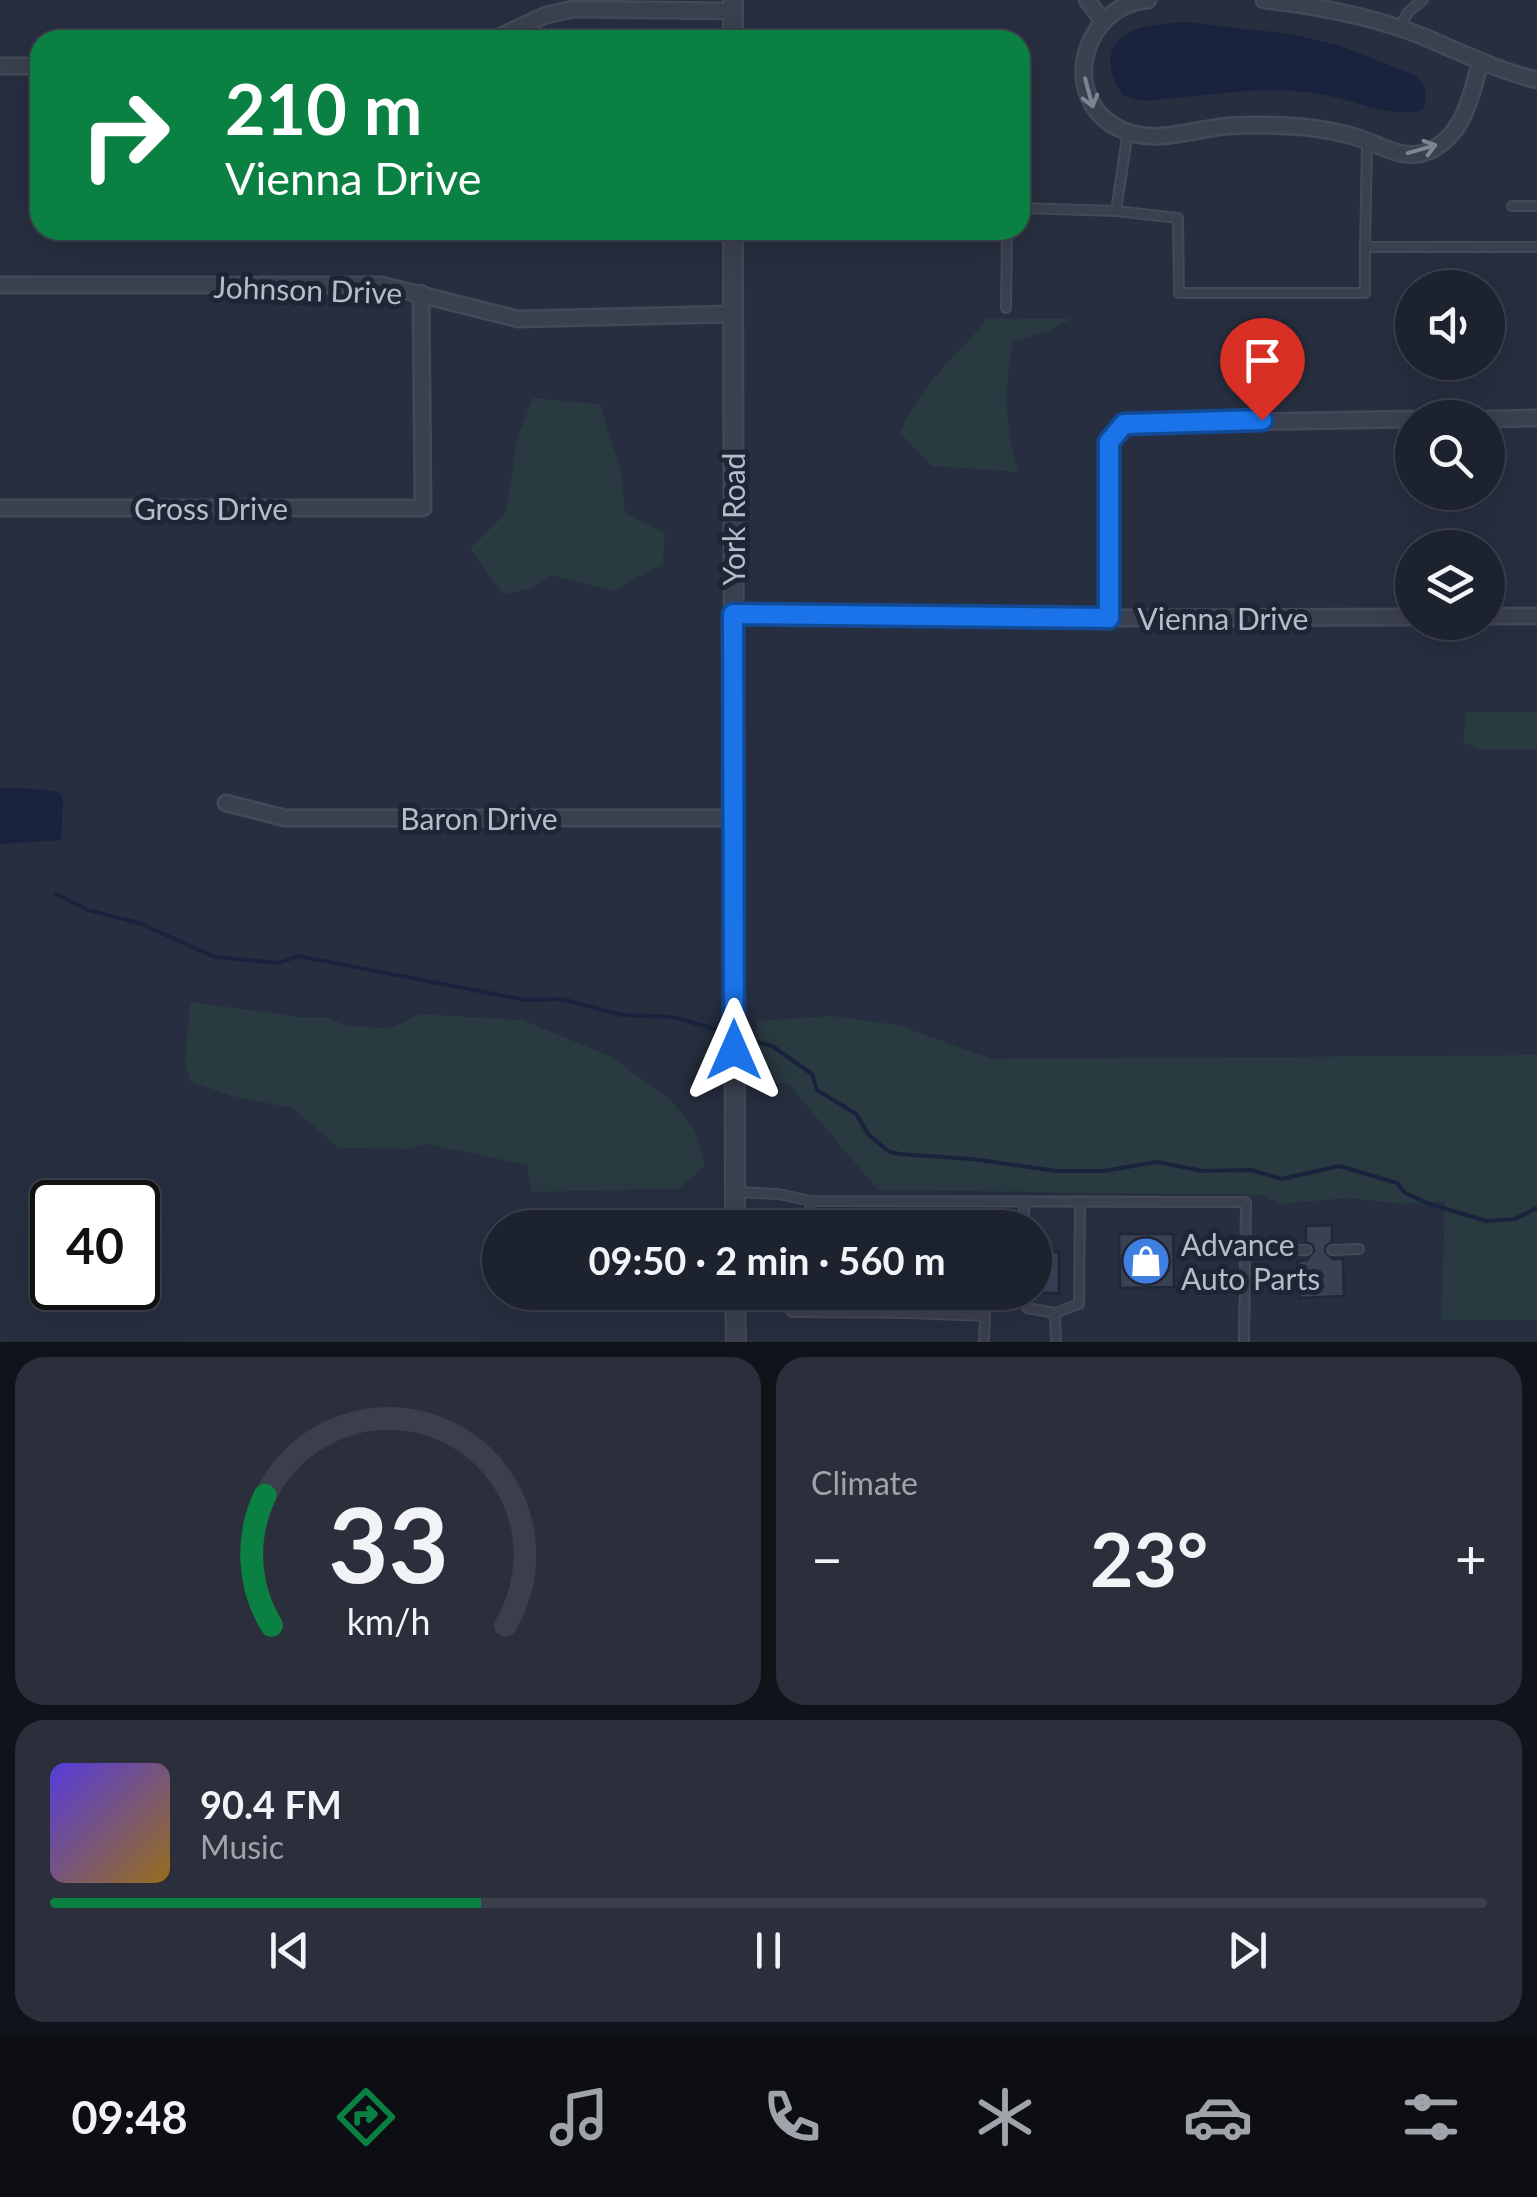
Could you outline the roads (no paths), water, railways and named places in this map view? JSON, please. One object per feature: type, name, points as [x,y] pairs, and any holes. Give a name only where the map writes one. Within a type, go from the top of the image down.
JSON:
[{"type":"street","points":[[1087,0],[1104,21]]},
{"type":"street","points":[[1148,0],[1115,4],[1087,52],[1085,85],[1093,109],[1118,128],[1148,138],[1228,126],[1287,126],[1316,128],[1398,153],[1415,154],[1428,151],[1452,135],[1466,112],[1480,62]]},
{"type":"street","points":[[1264,0],[1354,14],[1537,80]]},
{"type":"street","points":[[514,30],[546,15],[574,9],[733,5]]},
{"type":"street","points":[[0,66],[30,66]]},
{"type":"street","name":"York Road","points":[[733,240],[735,1210]]},
{"type":"street","name":"Johnson Drive","points":[[0,286],[382,285],[518,319],[733,314]]},
{"type":"street","name":"Gross Drive","points":[[0,508],[422,508],[421,294]]},
{"type":"street","points":[[1505,419],[1537,418]]},
{"type":"street","points":[[1109,618],[1109,442],[1124,424],[1395,420]]},
{"type":"street","name":"Vienna Drive","points":[[733,614],[1395,617]]},
{"type":"street","points":[[1505,616],[1537,616]]},
{"type":"street","name":"Baron Drive","points":[[226,803],[285,818],[733,818]]},
{"type":"street","points":[[735,1310],[736,1342]]},
{"type":"lane","points":[[1398,29],[1423,0]]},
{"type":"lane","points":[[1116,210],[1128,131]]},
{"type":"lane","points":[[1030,208],[1116,210],[1178,218],[1179,293],[1365,293],[1367,142]]},
{"type":"lane","points":[[1512,206],[1537,206]]},
{"type":"lane","points":[[1006,308],[1007,240]]},
{"type":"lane","points":[[1365,247],[1537,247]]},
{"type":"lane","points":[[735,1192],[778,1194],[810,1201],[1246,1202],[1244,1342]]},
{"type":"lane","points":[[810,1201],[810,1210]]},
{"type":"lane","points":[[912,1201],[912,1210]]},
{"type":"lane","points":[[1024,1201],[1024,1210]]},
{"type":"lane","points":[[1038,1310],[1055,1313],[1080,1304],[1080,1201]]},
{"type":"lane","points":[[1332,1250],[1359,1249]]},
{"type":"lane","points":[[1278,1250],[1307,1250]]},
{"type":"lane","points":[[790,1310],[985,1311],[984,1342]]},
{"type":"lane","points":[[1055,1313],[1056,1342]]},
{"type":"water","points":[[1184,22],[1289,34],[1338,45],[1415,75],[1425,90],[1424,109],[1389,111],[1298,91],[1142,101],[1124,96],[1111,72],[1114,46],[1128,33],[1141,28]]},
{"type":"water","points":[[0,788],[59,792],[63,800],[61,840],[0,844]]},
{"type":"waterway","points":[[55,894],[88,910],[139,923],[215,957],[278,963],[298,956],[526,1000],[562,999],[622,1015],[673,1017],[721,1031]]},
{"type":"waterway","points":[[746,1039],[772,1046],[812,1074],[817,1090],[856,1114],[869,1135],[888,1151],[899,1154],[1056,1171],[1103,1171],[1157,1162],[1203,1171],[1251,1170],[1282,1179],[1339,1166],[1397,1183],[1405,1193],[1427,1203],[1486,1221],[1515,1219],[1537,1208]]},
{"type":"place","name":"Advance Auto Parts","points":[[1146,1261]]}]
